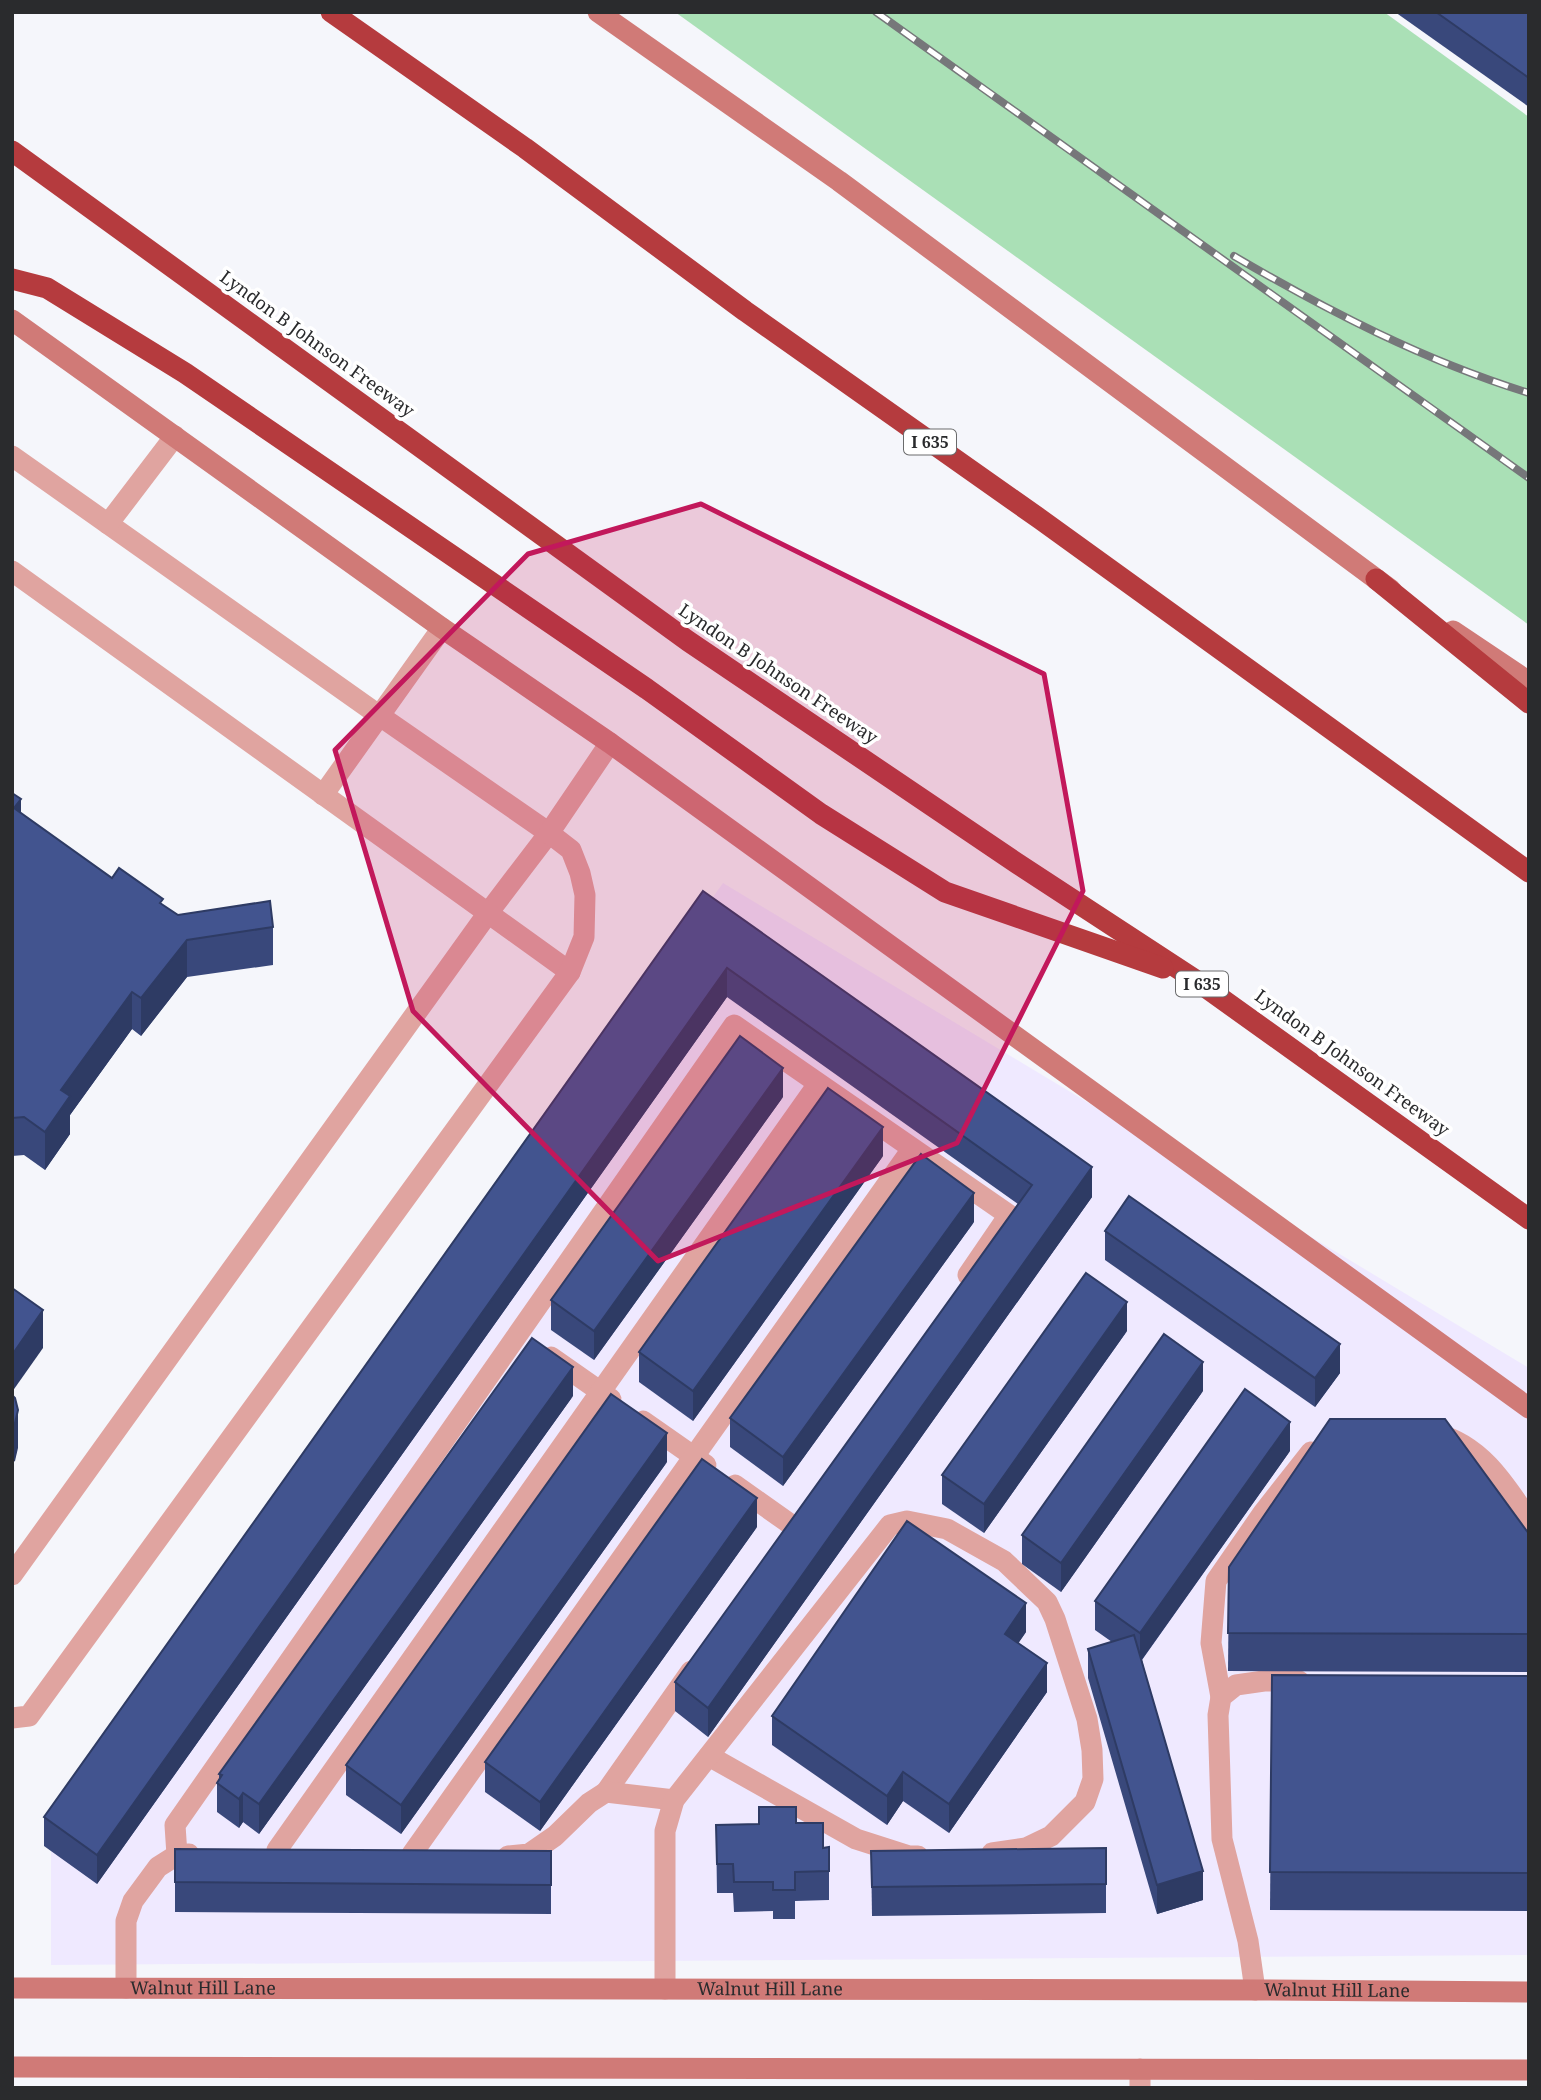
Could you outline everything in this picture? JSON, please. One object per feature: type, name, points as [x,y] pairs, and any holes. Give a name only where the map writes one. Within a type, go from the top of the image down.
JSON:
[{"type":"highway","name":"I 635","points":[[331,12],[525,148],[744,311],[1040,519],[1529,872]]},
{"type":"highway","name":"Lyndon B Johnson Freeway","points":[[12,151],[688,640],[1018,864],[1194,979],[1529,1219]]},
{"type":"highway","points":[[12,279],[47,288],[185,373],[647,689],[821,814],[945,892],[1194,979]]},
{"type":"highway","points":[[1376,579],[1529,702]]},
{"type":"main road","points":[[598,12],[839,181],[1376,579],[1529,682]]},
{"type":"main road","points":[[12,320],[442,628],[610,743],[1529,1408]]},
{"type":"main road","name":"Walnut Hill Lane","points":[[12,1988],[1529,1992]]},
{"type":"main road","points":[[12,2067],[1140,2078],[1529,2070]]},
{"type":"lane","points":[[108,524],[175,436]]},
{"type":"lane","points":[[12,456],[549,833],[570,850],[580,873],[585,895],[584,937],[569,972],[29,1716],[12,1718]]},
{"type":"lane","points":[[12,571],[569,972]]},
{"type":"lane","points":[[323,795],[442,628]]},
{"type":"lane","points":[[12,1575],[488,913],[549,833],[610,743]]},
{"type":"lane","points":[[177,1855],[175,1825],[734,1025],[1009,1216],[953,1296]]},
{"type":"lane","points":[[304,1851],[268,1850],[601,1392],[818,1084]]},
{"type":"lane","points":[[438,1855],[405,1854],[694,1457],[912,1149]]},
{"type":"lane","points":[[518,1334],[793,1526]]},
{"type":"lane","points":[[1411,1434],[1438,1433],[1465,1444],[1500,1477],[1529,1520]]},
{"type":"lane","points":[[1255,1990],[1248,1941],[1222,1839],[1218,1715],[1221,1697],[1211,1643],[1216,1581],[1262,1513],[1307,1454],[1330,1436]]},
{"type":"lane","points":[[665,1989],[665,1830],[674,1800],[890,1525],[906,1521],[947,1529],[1004,1561],[1047,1602],[1087,1719],[1093,1779],[1085,1802],[1051,1836],[1026,1848],[974,1855]]},
{"type":"lane","points":[[489,1857],[529,1854],[555,1836],[589,1803],[606,1792],[700,1659]]},
{"type":"lane","points":[[1221,1697],[1236,1685],[1264,1681],[1319,1682]]},
{"type":"lane","points":[[709,1756],[856,1839],[909,1856],[935,1856]]},
{"type":"lane","points":[[606,1792],[674,1800]]},
{"type":"lane","points":[[126,1988],[126,1921],[133,1901],[158,1867],[177,1855],[204,1853]]},
{"type":"highlighted area","points":[[701,504],[1044,674],[1083,891],[957,1143],[658,1261],[413,1011],[335,750],[528,554]]},
{"type":"shaded area","points":[[723,883],[1529,1368],[1529,1955],[51,1965],[51,1823]]},
{"type":"green space","points":[[675,12],[1384,12],[1529,117],[1529,625]]},
{"type":"building","points":[[1436,12],[1529,12],[1529,78]]},
{"type":"building","points":[[12,793],[21,799],[14,808],[112,878],[119,868],[163,899],[160,903],[178,915],[270,901],[273,927],[187,940],[141,998],[132,992],[61,1090],[70,1096],[45,1132],[24,1117],[12,1118]]},
{"type":"building","points":[[703,891],[1092,1167],[708,1708],[675,1682],[1032,1185],[727,968],[97,1855],[44,1817]]},
{"type":"building","points":[[740,1036],[783,1068],[594,1331],[551,1300]]},
{"type":"building","points":[[828,1088],[883,1127],[693,1391],[639,1352]]},
{"type":"building","points":[[921,1154],[974,1193],[783,1457],[730,1418]]},
{"type":"building","points":[[1129,1196],[1340,1344],[1315,1378],[1105,1231]]},
{"type":"building","points":[[1086,1273],[1127,1302],[984,1504],[942,1475]]},
{"type":"building","points":[[12,1288],[43,1310],[12,1355]]},
{"type":"building","points":[[1164,1334],[1203,1362],[1061,1563],[1022,1535]]},
{"type":"building","points":[[532,1338],[573,1367],[259,1804],[243,1793],[239,1799],[217,1783],[222,1775],[219,1774]]},
{"type":"building","points":[[1245,1389],[1290,1422],[1140,1633],[1095,1601]]},
{"type":"building","points":[[611,1394],[667,1433],[401,1805],[346,1765]]},
{"type":"building","points":[[12,1395],[18,1410],[12,1425]]},
{"type":"building","points":[[1330,1419],[1445,1419],[1529,1534],[1529,1634],[1228,1633],[1229,1567]]},
{"type":"building","points":[[702,1459],[757,1498],[540,1802],[485,1762]]},
{"type":"building","points":[[907,1521],[1026,1603],[1005,1634],[1047,1663],[949,1804],[903,1772],[887,1796],[772,1716]]},
{"type":"building","points":[[1134,1635],[1203,1871],[1157,1885],[1088,1649]]},
{"type":"building","points":[[1272,1675],[1529,1676],[1529,1873],[1270,1872]]},
{"type":"building","points":[[759,1807],[796,1807],[796,1823],[823,1823],[823,1848],[829,1847],[829,1871],[795,1872],[795,1890],[773,1890],[773,1882],[734,1882],[733,1864],[717,1864],[716,1825],[759,1824]]},
{"type":"building","points":[[1106,1848],[1106,1884],[872,1887],[871,1851]]},
{"type":"building","points":[[175,1849],[551,1851],[551,1885],[175,1882]]},
{"type":"railway","points":[[876,12],[1529,478]]},
{"type":"railway","points":[[1234,256],[1378,333],[1452,366],[1529,393]]}]
